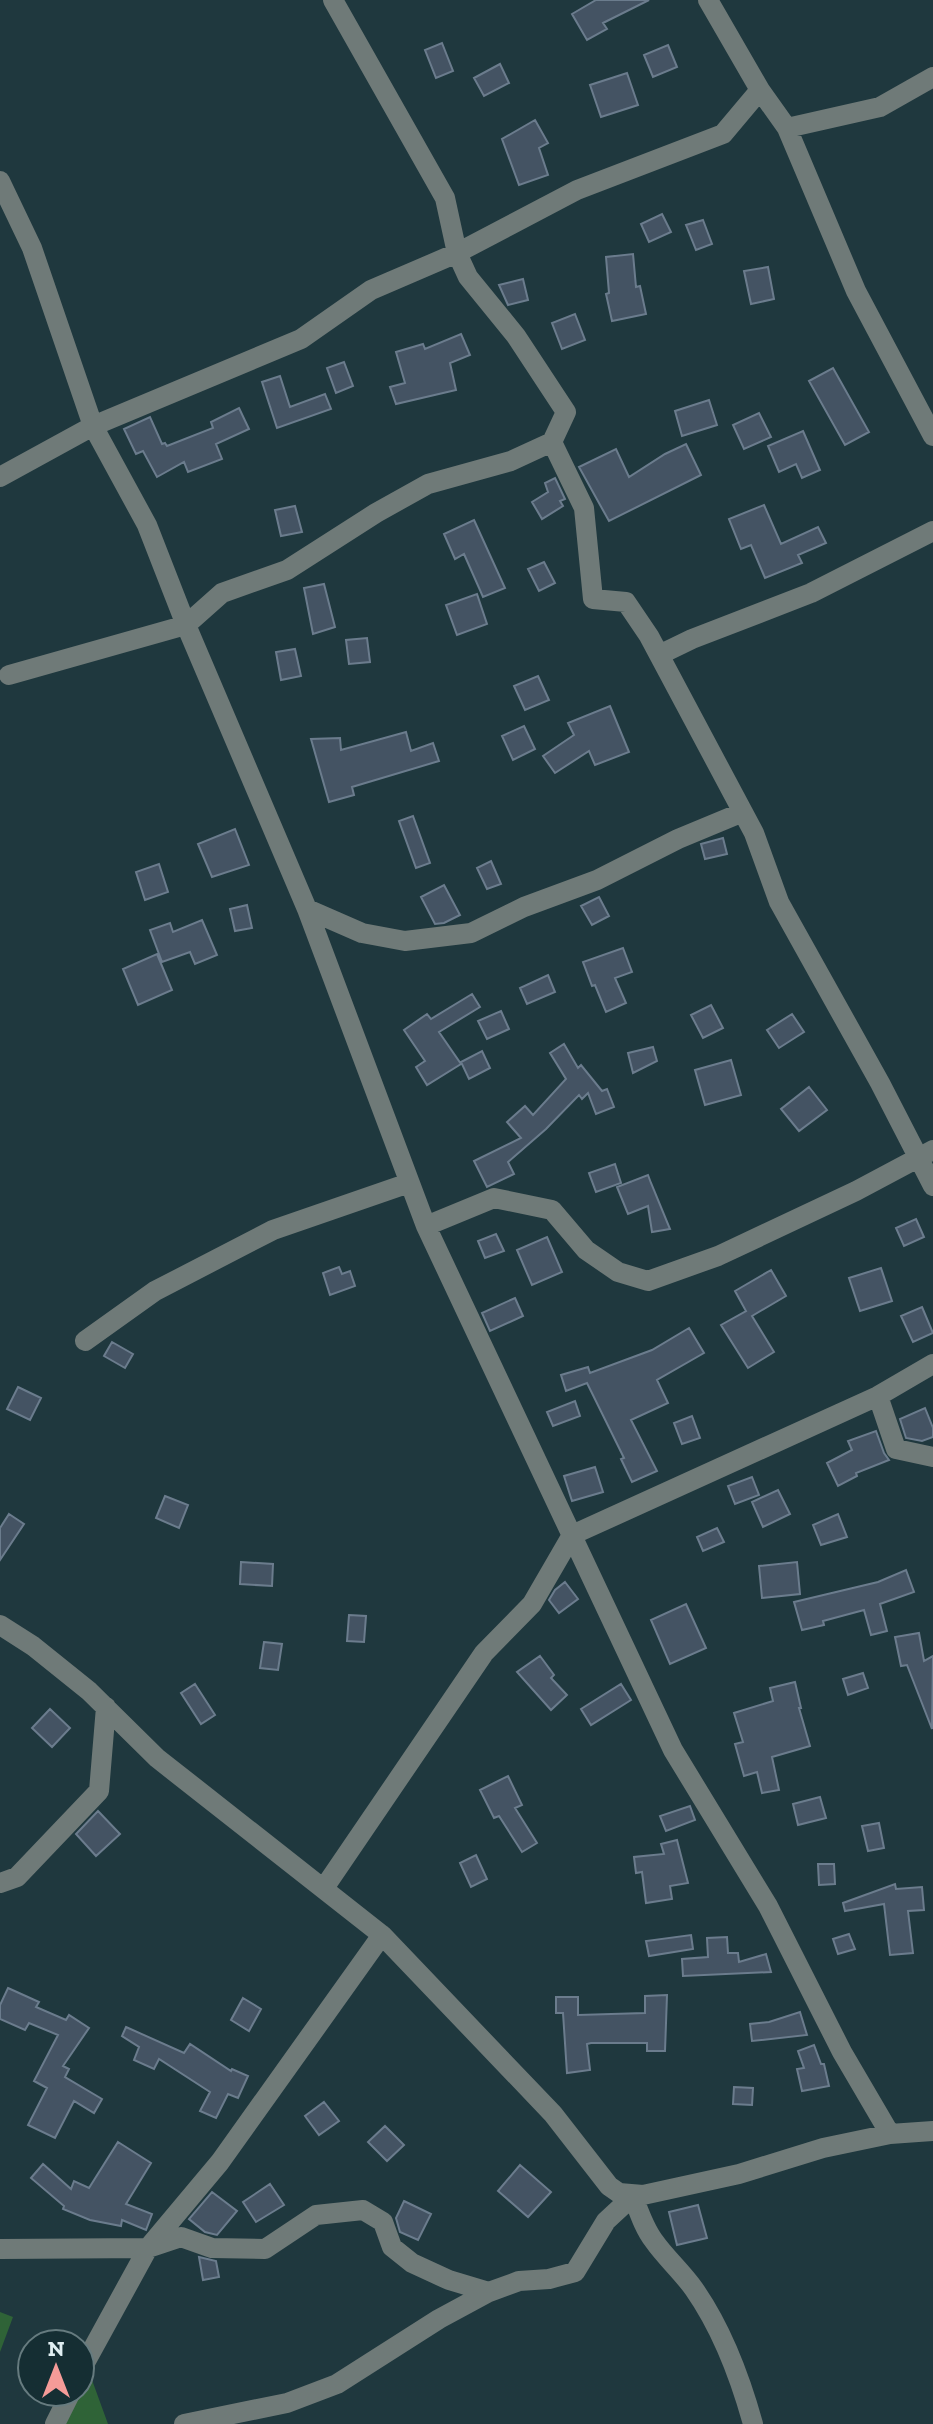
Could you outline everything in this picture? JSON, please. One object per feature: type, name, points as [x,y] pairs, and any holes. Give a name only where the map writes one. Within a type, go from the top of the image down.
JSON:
[{"type":"street","points":[[9,675],[186,625],[222,593],[287,570],[428,484],[511,461],[552,442],[566,412],[516,336],[468,277],[457,253],[445,198],[333,0]]},
{"type":"street","points":[[708,0],[760,90],[787,128],[856,291],[933,436]]},
{"type":"street","points":[[787,128],[873,109],[933,77]]},
{"type":"street","points":[[0,477],[93,426],[301,339],[371,290],[457,253],[577,190],[723,134],[760,90]]},
{"type":"street","points":[[0,181],[32,248],[93,426],[147,525],[186,625],[307,909],[426,1226],[673,1750],[768,1906],[842,2052],[890,2134]]},
{"type":"street","points":[[552,442],[584,508],[593,599],[626,602],[659,655],[754,833],[779,902],[926,1154],[933,1186]]},
{"type":"street","points":[[659,655],[811,593],[933,531]]},
{"type":"street","points":[[307,909],[362,933],[405,941],[471,933],[524,907],[597,880],[678,839],[743,812]]},
{"type":"street","points":[[426,1226],[494,1198],[552,1210],[586,1250],[618,1272],[648,1281],[718,1256],[856,1191],[926,1154]]},
{"type":"street","points":[[85,1341],[155,1291],[273,1230],[409,1183]]},
{"type":"street","points":[[324,1888],[484,1653],[532,1604],[572,1535],[878,1396],[933,1364]]},
{"type":"street","points":[[878,1396],[896,1449],[933,1457]]},
{"type":"street","points":[[0,1625],[33,1646],[106,1707],[157,1758],[382,1935],[553,2114],[609,2186],[619,2193],[633,2196],[739,2174],[823,2148],[890,2134],[933,2131]]},
{"type":"street","points":[[0,1883],[17,1877],[99,1791],[106,1707]]},
{"type":"street","points":[[96,2343],[148,2248],[220,2162],[382,1935]]},
{"type":"street","points":[[184,2424],[287,2403],[337,2384],[439,2319],[489,2292],[519,2281],[549,2279],[575,2272],[606,2221],[633,2196]]},
{"type":"street","points":[[633,2196],[654,2241],[693,2288],[719,2332],[744,2390],[753,2424]]},
{"type":"street","points":[[0,2249],[148,2248],[181,2237],[212,2248],[265,2249],[316,2215],[363,2210],[383,2222],[392,2247],[412,2263],[449,2280],[489,2292]]},
{"type":"green space","points":[[0,2312],[13,2317],[0,2352]]},
{"type":"green space","points":[[96,2391],[108,2424],[61,2424],[70,2408],[96,2408]]},
{"type":"building","points":[[596,0],[649,0],[603,23],[607,29],[587,40],[572,14]]},
{"type":"building","points":[[442,43],[453,71],[436,78],[425,50]]},
{"type":"building","points":[[668,45],[677,67],[653,77],[644,55]]},
{"type":"building","points":[[500,64],[509,83],[484,96],[474,78]]},
{"type":"building","points":[[627,73],[638,105],[601,117],[590,85]]},
{"type":"building","points":[[535,120],[548,143],[539,148],[548,175],[519,185],[502,139]]},
{"type":"building","points":[[662,214],[671,232],[649,242],[641,224]]},
{"type":"building","points":[[703,220],[712,244],[696,250],[686,225]]},
{"type":"building","points":[[633,254],[636,287],[640,286],[646,314],[612,321],[606,294],[609,293],[606,257]]},
{"type":"building","points":[[768,267],[774,299],[751,304],[744,271]]},
{"type":"building","points":[[523,279],[528,300],[508,305],[499,285]]},
{"type":"building","points":[[575,314],[585,340],[562,349],[552,323]]},
{"type":"building","points":[[461,334],[470,355],[450,363],[456,390],[396,404],[390,387],[405,383],[396,352],[423,344],[425,349]]},
{"type":"building","points":[[344,362],[353,386],[336,393],[327,368]]},
{"type":"building","points":[[833,368],[869,432],[845,445],[809,381]]},
{"type":"building","points":[[280,376],[290,407],[325,394],[331,409],[277,428],[262,382]]},
{"type":"building","points":[[709,400],[717,425],[682,436],[675,411]]},
{"type":"building","points":[[239,408],[249,429],[216,444],[222,459],[188,472],[184,462],[157,477],[143,451],[136,454],[124,429],[150,417],[162,444],[167,446],[213,428],[211,422]]},
{"type":"building","points":[[759,413],[771,437],[744,449],[733,425]]},
{"type":"building","points":[[803,431],[820,470],[802,478],[796,464],[779,472],[768,446]]},
{"type":"building","points":[[686,444],[701,475],[609,521],[579,467],[616,449],[629,477]]},
{"type":"building","points":[[555,478],[565,499],[560,501],[563,506],[542,519],[532,502],[548,492],[545,483]]},
{"type":"building","points":[[764,505],[781,544],[818,527],[826,543],[798,555],[802,563],[765,578],[751,545],[741,549],[729,519]]},
{"type":"building","points":[[295,506],[302,532],[281,536],[275,510]]},
{"type":"building","points":[[474,520],[505,588],[483,597],[464,554],[455,559],[444,534]]},
{"type":"building","points":[[544,562],[555,583],[539,591],[528,569]]},
{"type":"building","points":[[324,584],[335,627],[313,634],[304,588]]},
{"type":"building","points":[[477,594],[487,624],[457,635],[446,605]]},
{"type":"building","points":[[367,638],[370,662],[349,664],[346,640]]},
{"type":"building","points":[[295,649],[301,676],[281,680],[276,652]]},
{"type":"building","points":[[538,676],[549,700],[525,710],[514,686]]},
{"type":"building","points":[[610,706],[629,752],[595,765],[589,751],[555,773],[543,756],[574,735],[568,723]]},
{"type":"building","points":[[524,726],[535,749],[513,760],[502,736]]},
{"type":"building","points":[[406,732],[411,751],[433,743],[439,761],[352,787],[354,795],[329,802],[311,739],[340,738],[341,750]]},
{"type":"building","points":[[413,816],[430,863],[416,868],[399,821]]},
{"type":"building","points":[[235,829],[249,865],[212,877],[198,844]]},
{"type":"building","points":[[723,838],[727,854],[705,859],[701,844]]},
{"type":"building","points":[[491,861],[501,884],[487,889],[477,868]]},
{"type":"building","points":[[159,864],[168,892],[145,900],[136,872]]},
{"type":"building","points":[[444,885],[460,915],[435,924],[421,897]]},
{"type":"building","points":[[599,897],[609,916],[592,925],[581,906]]},
{"type":"building","points":[[247,905],[252,928],[235,931],[230,909]]},
{"type":"building","points":[[202,920],[217,955],[195,964],[190,952],[162,962],[150,930],[170,923],[173,932]]},
{"type":"building","points":[[623,948],[632,972],[615,978],[626,1003],[606,1012],[583,962]]},
{"type":"building","points":[[157,954],[172,990],[138,1005],[123,969]]},
{"type":"building","points":[[548,975],[555,992],[527,1004],[520,988]]},
{"type":"building","points":[[472,994],[480,1007],[439,1032],[461,1064],[427,1085],[416,1067],[425,1061],[404,1030],[427,1014],[431,1019]]},
{"type":"building","points":[[711,1005],[723,1028],[703,1038],[691,1015]]},
{"type":"building","points":[[501,1011],[509,1029],[487,1039],[478,1021]]},
{"type":"building","points":[[792,1014],[804,1032],[779,1048],[767,1030]]},
{"type":"building","points":[[564,1044],[578,1068],[581,1065],[602,1091],[607,1089],[614,1107],[596,1114],[588,1093],[582,1099],[579,1095],[508,1162],[514,1174],[487,1187],[474,1161],[521,1138],[507,1122],[525,1106],[533,1115],[566,1079],[550,1053]]},
{"type":"building","points":[[653,1047],[657,1061],[633,1073],[628,1053]]},
{"type":"building","points":[[482,1051],[490,1068],[469,1079],[461,1062]]},
{"type":"building","points":[[731,1060],[741,1095],[705,1105],[695,1070]]},
{"type":"building","points":[[809,1087],[827,1110],[799,1131],[781,1109]]},
{"type":"building","points":[[615,1164],[621,1183],[596,1192],[589,1173]]},
{"type":"building","points":[[648,1175],[670,1229],[652,1232],[648,1206],[628,1214],[617,1187]]},
{"type":"building","points":[[916,1219],[924,1237],[904,1246],[896,1228]]},
{"type":"building","points":[[496,1234],[504,1251],[485,1258],[478,1241]]},
{"type":"building","points":[[547,1237],[562,1272],[532,1285],[517,1250]]},
{"type":"building","points":[[339,1267],[342,1274],[350,1271],[355,1286],[330,1295],[323,1273]]},
{"type":"building","points":[[881,1268],[892,1301],[860,1311],[849,1278]]},
{"type":"building","points":[[771,1270],[786,1296],[752,1316],[774,1352],[748,1368],[721,1325],[746,1311],[735,1291]]},
{"type":"building","points":[[515,1298],[523,1316],[490,1331],[482,1313]]},
{"type":"building","points":[[922,1307],[933,1333],[913,1342],[901,1316]]},
{"type":"building","points":[[689,1328],[704,1353],[657,1380],[668,1403],[631,1420],[657,1471],[632,1482],[621,1459],[624,1458],[587,1383],[566,1391],[561,1375],[588,1367],[590,1373],[652,1350]]},
{"type":"building","points":[[112,1342],[133,1354],[125,1368],[104,1356]]},
{"type":"building","points":[[18,1387],[41,1398],[30,1420],[7,1409]]},
{"type":"building","points":[[575,1401],[580,1416],[553,1426],[547,1412]]},
{"type":"building","points":[[925,1408],[933,1437],[922,1441],[906,1438],[900,1419]]},
{"type":"building","points":[[692,1416],[700,1438],[682,1444],[674,1423]]},
{"type":"building","points":[[876,1431],[889,1460],[856,1473],[857,1476],[838,1486],[827,1463],[852,1450],[848,1441]]},
{"type":"building","points":[[595,1467],[603,1492],[572,1501],[564,1476]]},
{"type":"building","points":[[752,1477],[759,1495],[735,1504],[728,1486]]},
{"type":"building","points":[[778,1490],[790,1514],[763,1527],[752,1502]]},
{"type":"building","points":[[165,1496],[188,1505],[179,1528],[156,1518]]},
{"type":"building","points":[[9,1514],[24,1524],[0,1560],[0,1528]]},
{"type":"building","points":[[838,1514],[847,1537],[821,1545],[813,1525]]},
{"type":"building","points":[[717,1528],[724,1542],[703,1551],[697,1537]]},
{"type":"building","points":[[241,1562],[273,1564],[272,1586],[240,1584]]},
{"type":"building","points":[[797,1562],[800,1594],[762,1598],[759,1566]]},
{"type":"building","points":[[906,1570],[914,1592],[880,1604],[887,1631],[871,1635],[864,1610],[802,1630],[794,1602],[878,1582]]},
{"type":"building","points":[[565,1582],[578,1599],[559,1613],[549,1600]]},
{"type":"building","points":[[686,1604],[706,1648],[670,1664],[651,1620]]},
{"type":"building","points":[[349,1615],[366,1616],[364,1642],[347,1641]]},
{"type":"building","points":[[919,1633],[924,1661],[933,1656],[932,1729],[907,1665],[901,1666],[895,1637]]},
{"type":"building","points":[[264,1642],[282,1644],[278,1670],[260,1668]]},
{"type":"building","points":[[540,1656],[554,1675],[551,1678],[567,1695],[551,1710],[517,1672]]},
{"type":"building","points":[[863,1673],[868,1688],[848,1695],[843,1679]]},
{"type":"building","points":[[795,1682],[810,1746],[772,1757],[779,1790],[762,1793],[757,1772],[744,1776],[735,1744],[743,1742],[734,1713],[773,1701],[770,1688]]},
{"type":"building","points":[[195,1684],[215,1715],[201,1724],[181,1693]]},
{"type":"building","points":[[621,1684],[631,1700],[591,1725],[581,1709]]},
{"type":"building","points":[[50,1709],[70,1728],[52,1747],[32,1728]]},
{"type":"building","points":[[508,1776],[522,1805],[515,1808],[537,1843],[522,1852],[499,1816],[494,1818],[480,1790]]},
{"type":"building","points":[[820,1797],[826,1818],[798,1825],[793,1804]]},
{"type":"building","points":[[690,1806],[695,1820],[666,1831],[660,1816]]},
{"type":"building","points":[[98,1811],[120,1834],[96,1856],[76,1834]]},
{"type":"building","points":[[879,1823],[884,1848],[868,1851],[862,1826]]},
{"type":"building","points":[[677,1840],[688,1883],[670,1886],[672,1899],[646,1903],[642,1872],[636,1873],[634,1857],[664,1854],[661,1844]]},
{"type":"building","points":[[476,1855],[487,1879],[471,1887],[460,1863]]},
{"type":"building","points":[[818,1864],[834,1864],[835,1884],[819,1885]]},
{"type":"building","points":[[895,1884],[896,1889],[922,1887],[924,1910],[908,1911],[913,1953],[890,1955],[884,1904],[845,1911],[843,1903]]},
{"type":"building","points":[[849,1934],[855,1949],[838,1954],[833,1939]]},
{"type":"building","points":[[691,1935],[693,1949],[649,1956],[646,1941]]},
{"type":"building","points":[[727,1937],[728,1953],[738,1953],[739,1962],[766,1954],[771,1972],[683,1976],[682,1959],[708,1957],[707,1938]]},
{"type":"building","points":[[8,1988],[39,2002],[36,2007],[66,2020],[69,2015],[89,2028],[63,2066],[69,2069],[65,2077],[102,2099],[94,2113],[74,2101],[55,2138],[28,2125],[47,2088],[34,2081],[58,2035],[29,2023],[25,2030],[0,2019],[0,2005]]},
{"type":"building","points":[[667,1995],[665,2051],[647,2051],[647,2043],[591,2043],[587,2044],[590,2070],[567,2073],[563,2013],[556,2013],[556,1997],[578,1997],[578,2015],[645,2013],[645,1996]]},
{"type":"building","points":[[243,1998],[261,2009],[249,2031],[231,2020]]},
{"type":"building","points":[[800,2012],[807,2035],[752,2041],[750,2024],[769,2022]]},
{"type":"building","points":[[126,2027],[184,2053],[190,2044],[231,2071],[248,2076],[238,2098],[228,2094],[216,2118],[200,2111],[210,2092],[159,2059],[154,2069],[134,2060],[139,2047],[122,2036]]},
{"type":"building","points":[[814,2045],[821,2064],[824,2064],[829,2086],[802,2091],[797,2069],[804,2068],[798,2051]]},
{"type":"building","points":[[734,2087],[753,2088],[752,2105],[733,2104]]},
{"type":"building","points":[[324,2102],[339,2121],[319,2135],[305,2116]]},
{"type":"building","points":[[385,2126],[404,2145],[387,2161],[368,2142]]},
{"type":"building","points":[[118,2142],[151,2163],[126,2204],[152,2214],[146,2230],[122,2220],[121,2226],[90,2220],[63,2209],[64,2206],[31,2178],[43,2164],[71,2189],[74,2181],[89,2188]]},
{"type":"building","points":[[520,2165],[551,2192],[528,2217],[498,2191]]},
{"type":"building","points":[[270,2184],[284,2205],[256,2222],[243,2202]]},
{"type":"building","points":[[212,2192],[237,2211],[217,2235],[205,2232],[189,2219]]},
{"type":"building","points":[[404,2201],[431,2214],[418,2240],[400,2232],[396,2218]]},
{"type":"building","points":[[698,2205],[707,2238],[677,2245],[669,2212]]},
{"type":"building","points":[[199,2257],[216,2261],[219,2277],[203,2280]]}]
